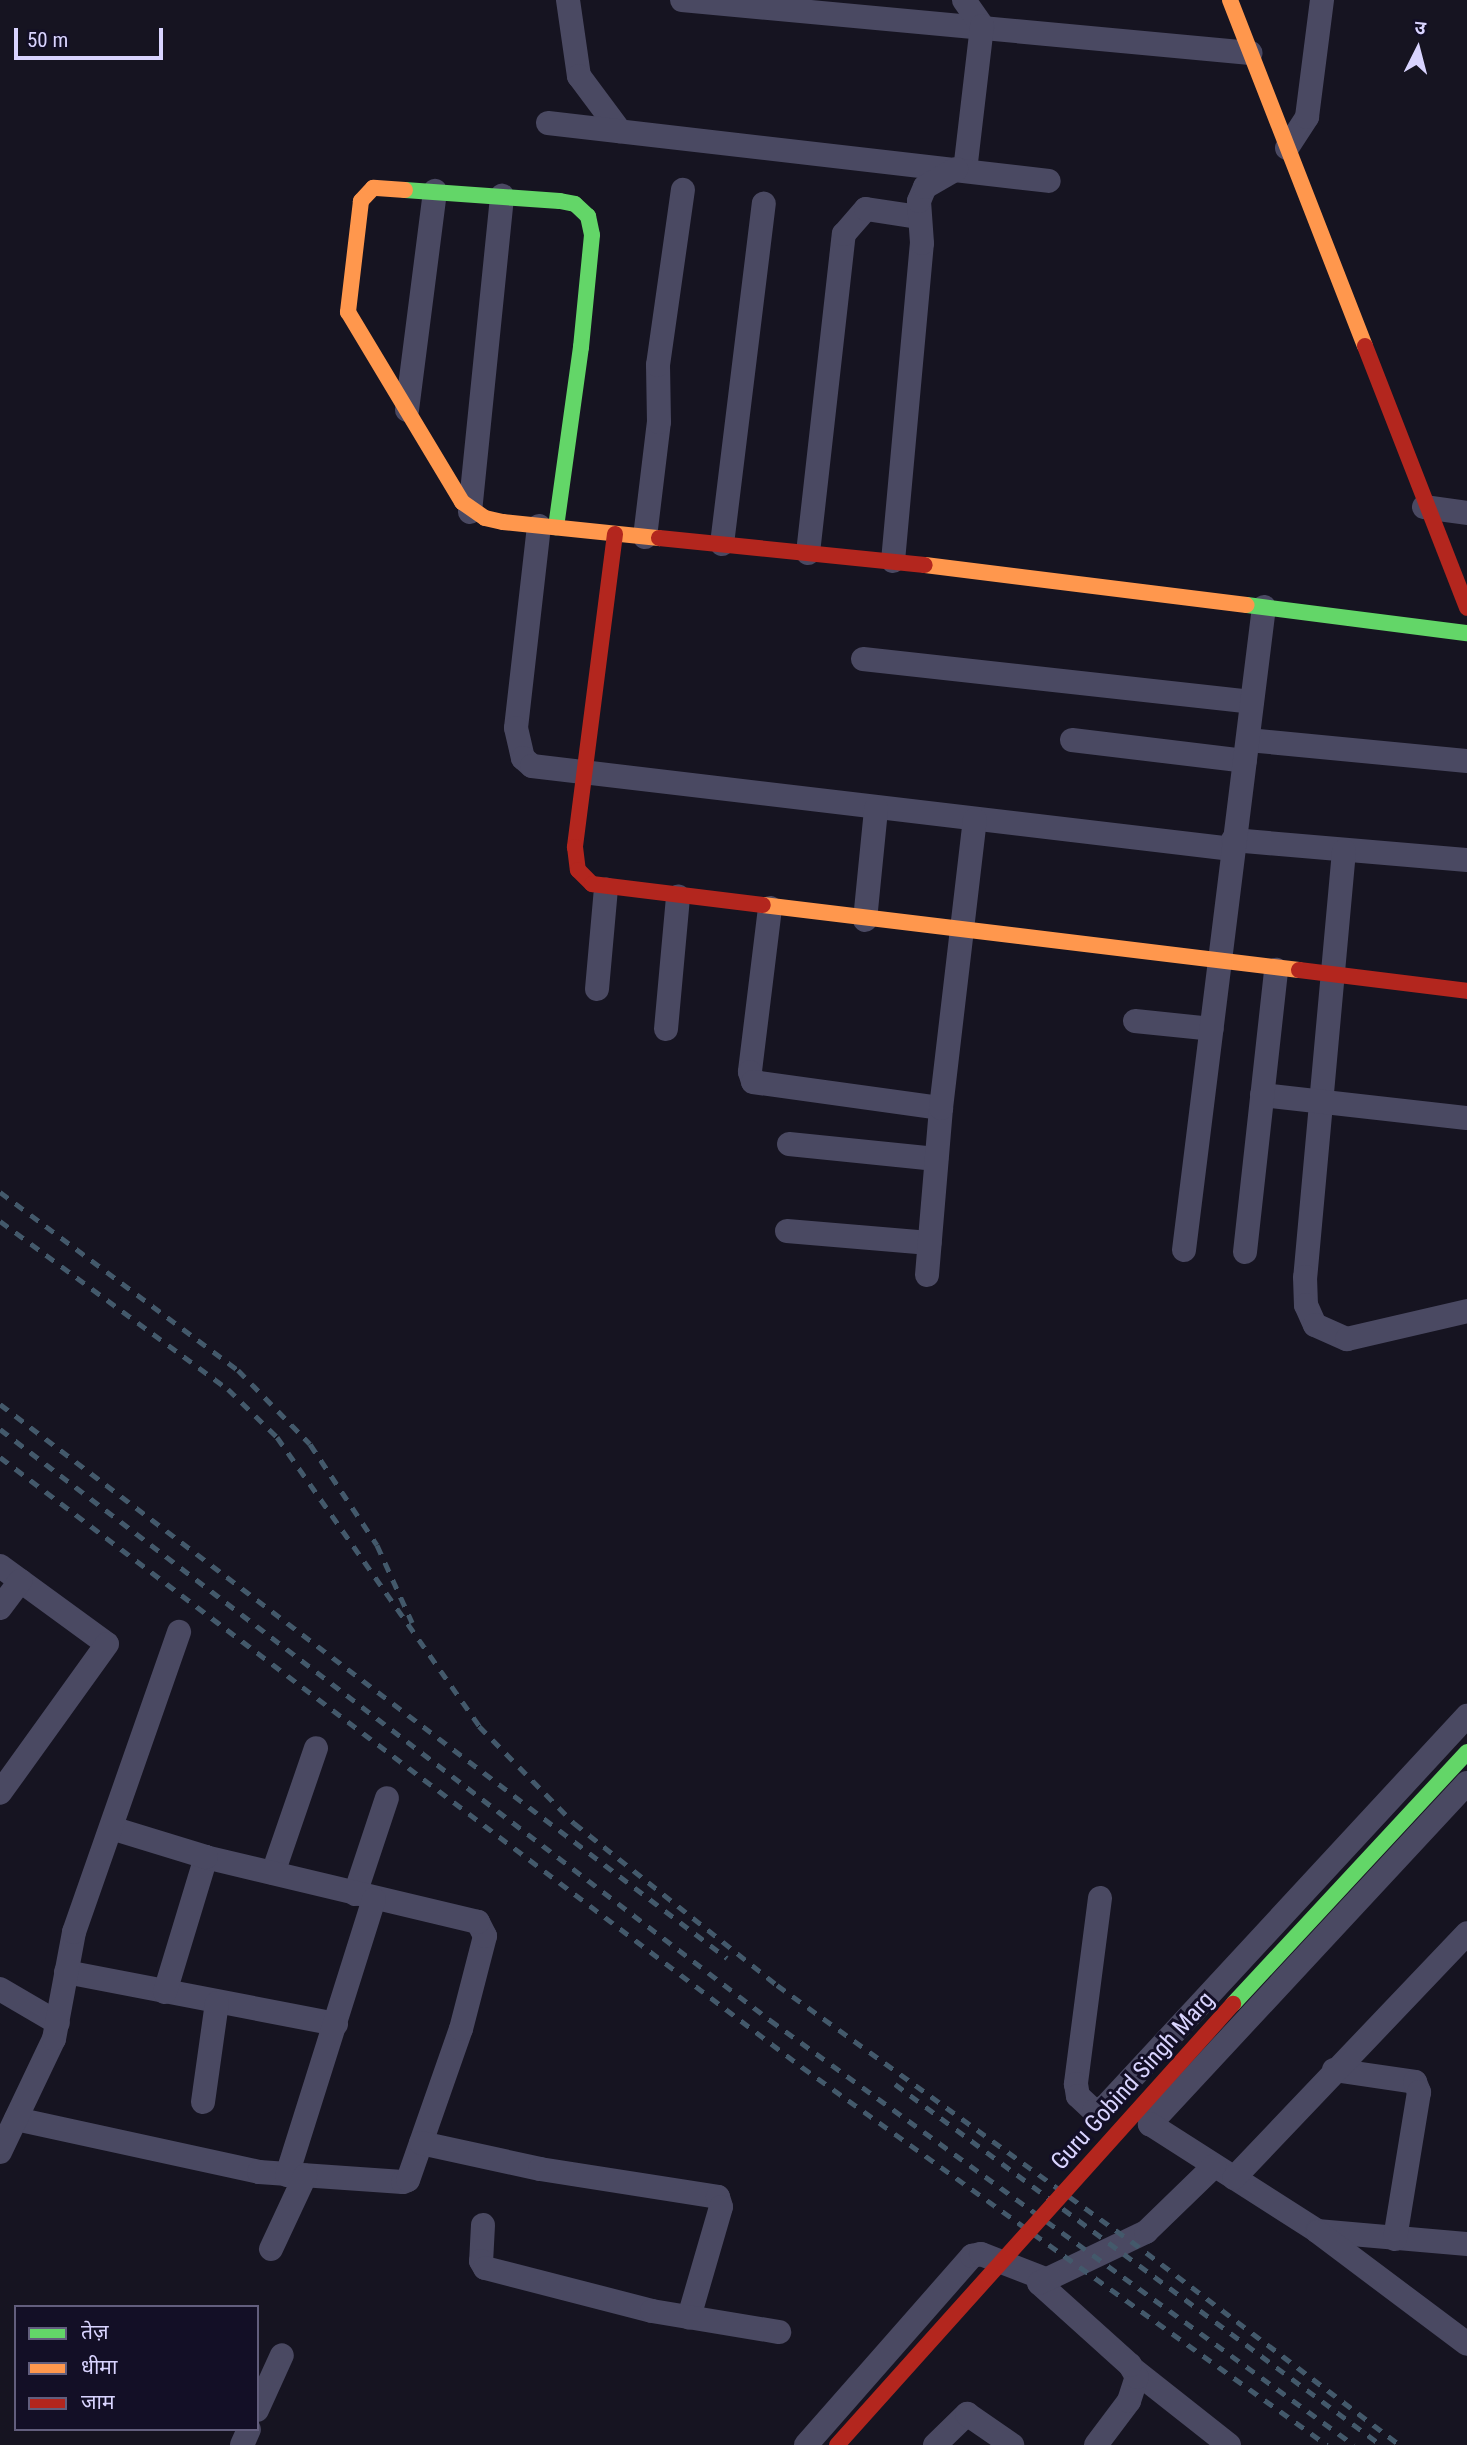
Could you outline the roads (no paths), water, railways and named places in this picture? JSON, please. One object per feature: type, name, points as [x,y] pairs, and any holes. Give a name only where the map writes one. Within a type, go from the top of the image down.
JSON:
[{"type":"street","points":[[568,0],[579,76],[620,131]]},
{"type":"street","points":[[682,0],[889,9],[982,26],[1251,53]]},
{"type":"street","points":[[961,169],[982,26],[964,0]]},
{"type":"street","points":[[1230,0],[1424,508],[1467,608]]},
{"type":"street","points":[[1287,148],[1307,117],[1322,0]]},
{"type":"street","points":[[548,123],[1048,181]]},
{"type":"street","points":[[893,561],[922,243],[919,201],[925,187],[961,169]]},
{"type":"street","points":[[1467,633],[893,561],[547,527],[470,512],[348,312],[347,295],[365,193],[384,186],[575,204],[591,224],[581,346],[547,527],[517,741],[523,758],[531,766],[584,775],[975,820],[1232,845],[1467,859]]},
{"type":"street","points":[[645,537],[661,402],[658,365],[683,190]]},
{"type":"street","points":[[407,410],[435,191]]},
{"type":"street","points":[[470,512],[502,196]]},
{"type":"street","points":[[722,544],[764,204]]},
{"type":"street","points":[[808,553],[844,234],[866,209],[919,217]]},
{"type":"street","points":[[1424,508],[1467,513]]},
{"type":"street","points":[[615,534],[575,860],[584,879],[606,889],[1467,991]]},
{"type":"street","points":[[1184,1250],[1232,845],[1264,607]]},
{"type":"street","points":[[863,659],[1252,702]]},
{"type":"street","points":[[1072,740],[1467,761]]},
{"type":"street","points":[[865,920],[876,809]]},
{"type":"street","points":[[927,1275],[941,1108],[975,820]]},
{"type":"street","points":[[1344,851],[1305,1277],[1310,1317],[1323,1331],[1347,1339],[1467,1311]]},
{"type":"street","points":[[597,989],[606,889]]},
{"type":"street","points":[[666,1029],[678,897]]},
{"type":"street","points":[[770,908],[750,1072],[753,1082],[941,1108]]},
{"type":"street","points":[[1245,1252],[1276,970]]},
{"type":"street","points":[[1135,1021],[1212,1028]]},
{"type":"street","points":[[1262,1095],[1467,1118]]},
{"type":"street","points":[[789,1144],[936,1159]]},
{"type":"street","points":[[787,1231],[929,1242]]},
{"type":"street","points":[[0,1566],[107,1644],[0,1793]]},
{"type":"street","points":[[0,1608],[20,1581]]},
{"type":"street","points":[[0,2152],[58,2024],[74,1932],[179,1632]]},
{"type":"street","points":[[1100,1898],[1076,2084],[1078,2096],[1094,2111],[1105,2107],[1467,1716]]},
{"type":"street","points":[[273,1873],[316,1748]]},
{"type":"street","name":"Guru Gobind Singh Marg","points":[[837,2445],[1151,2093],[1467,1752]]},
{"type":"street","points":[[1467,1783],[1151,2120],[1154,2130],[1317,2231],[1467,2344]]},
{"type":"street","points":[[271,2249],[296,2176],[336,2024],[387,1798]]},
{"type":"street","points":[[16,2119],[296,2176],[403,2182],[421,2143],[461,2029],[484,1927],[472,1920],[206,1857],[111,1828]]},
{"type":"street","points":[[164,1992],[206,1857]]},
{"type":"street","points":[[1229,2445],[1134,2370],[1042,2289],[1039,2283],[1043,2278],[1146,2232],[1224,2172],[1334,2070],[1467,1933]]},
{"type":"street","points":[[66,1972],[336,2024]]},
{"type":"street","points":[[0,1989],[58,2024]]},
{"type":"street","points":[[203,2102],[217,2003]]},
{"type":"street","points":[[1334,2070],[1404,2077],[1415,2082],[1419,2092],[1395,2239]]},
{"type":"street","points":[[421,2143],[563,2173],[718,2197],[721,2207],[689,2317]]},
{"type":"street","points":[[483,2225],[481,2261],[485,2268],[546,2287],[689,2317],[779,2332]]},
{"type":"street","points":[[1317,2231],[1395,2239],[1466,2239]]},
{"type":"street","points":[[806,2445],[972,2256],[981,2254],[1043,2278]]},
{"type":"street","points":[[259,2406],[282,2355]]},
{"type":"street","points":[[1096,2445],[1129,2401],[1136,2384],[1134,2370]]},
{"type":"street","points":[[935,2445],[959,2417],[970,2414],[1013,2445]]},
{"type":"railway","points":[[0,1192],[238,1370],[310,1444],[377,1545],[412,1622]]},
{"type":"railway","points":[[0,1221],[228,1389],[277,1437],[479,1726],[574,1823],[777,1985],[1131,2241],[1400,2445]]},
{"type":"railway","points":[[0,1404],[727,1958]]},
{"type":"railway","points":[[0,1429],[770,2020],[1354,2445]]},
{"type":"railway","points":[[0,1457],[802,2067],[1327,2445]]},
{"type":"railway","points":[[895,2084],[1381,2445]]}]
